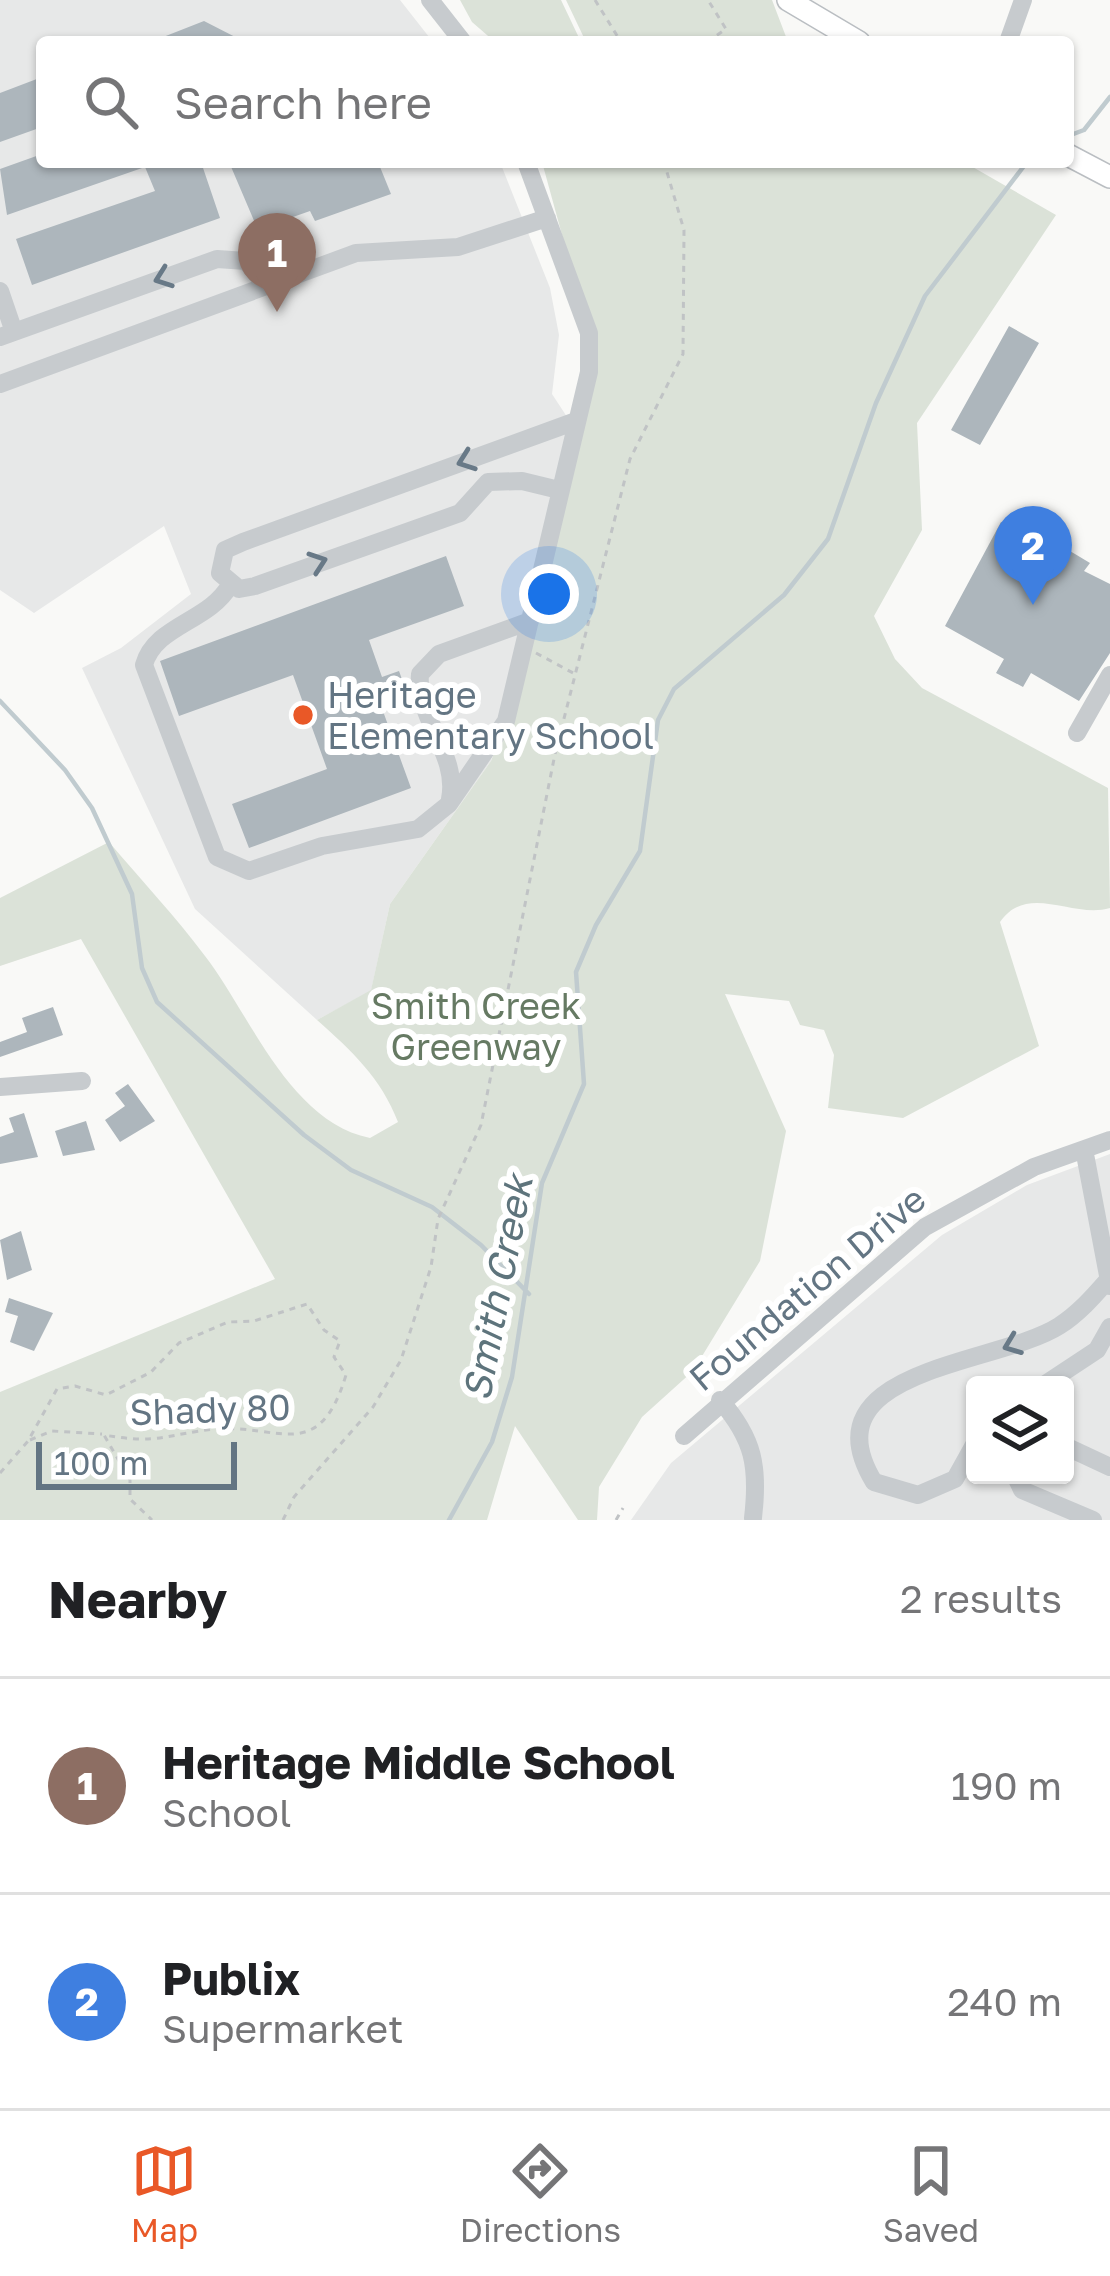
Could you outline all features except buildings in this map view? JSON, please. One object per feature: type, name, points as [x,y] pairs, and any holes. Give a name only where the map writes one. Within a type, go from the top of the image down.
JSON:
[{"type":"main road","points":[[788,0],[849,36]]},
{"type":"main road","points":[[1074,158],[1110,177]]},
{"type":"street","points":[[430,0],[458,36]]},
{"type":"street","points":[[1010,36],[1022,0]]},
{"type":"street","points":[[230,585],[210,610],[159,639],[144,665],[217,857],[238,870],[263,868],[322,847],[418,829],[449,804],[506,721],[590,372],[589,333],[528,168]]},
{"type":"street","points":[[0,384],[356,253],[458,247],[547,218]]},
{"type":"street","points":[[0,291],[7,334],[217,259],[245,261],[265,284]]},
{"type":"street","points":[[230,585],[219,562],[225,550],[576,421]]},
{"type":"street","points":[[230,585],[255,586],[460,513],[488,482],[522,481],[559,490]]},
{"type":"street","points":[[449,804],[452,773],[421,695],[420,674],[439,654],[530,621]]},
{"type":"street","points":[[1076,733],[1110,675]]},
{"type":"street","points":[[0,1087],[82,1081]]},
{"type":"street","name":"Foundation Drive","points":[[684,1436],[720,1400],[925,1227],[975,1196],[1110,1140]]},
{"type":"street","points":[[966,1459],[955,1479],[919,1495],[874,1482],[859,1449],[858,1430],[880,1394],[1058,1328],[1108,1283],[1084,1149]]},
{"type":"street","points":[[1057,1376],[1097,1350],[1110,1327]]},
{"type":"street","points":[[720,1400],[748,1435],[756,1461],[753,1518]]},
{"type":"street","points":[[1074,1450],[1110,1467]]},
{"type":"street","points":[[1019,1484],[1022,1490],[1093,1520]]},
{"type":"path","points":[[595,0],[617,36]]},
{"type":"path","points":[[708,0],[725,19],[726,28],[716,36]]},
{"type":"path","points":[[283,1520],[294,1497],[373,1407],[401,1360],[431,1267],[438,1219],[481,1125],[493,1082],[503,995],[555,754],[630,459],[683,354],[684,230],[666,168]]},
{"type":"path","points":[[524,646],[578,675]]},
{"type":"path","name":"Shady 80","points":[[0,1473],[28,1441],[47,1397],[57,1389],[75,1386],[106,1395],[152,1372],[179,1343],[228,1322],[254,1322],[301,1301],[340,1341],[334,1357],[345,1379],[316,1426],[277,1437],[216,1429],[151,1443],[104,1435]]},
{"type":"path","points":[[28,1441],[52,1431],[104,1435]]},
{"type":"path","name":"Shady 80","points":[[104,1435],[130,1480],[130,1499],[152,1520]]},
{"type":"path","points":[[616,1520],[623,1508]]},
{"type":"shaded area","points":[[0,0],[400,0],[428,36],[36,36],[36,168],[502,168],[550,288],[559,335],[552,394],[573,426],[491,761],[390,904],[371,991],[317,1020],[195,909],[82,668],[121,648],[191,594],[164,526],[34,613],[0,590]]},
{"type":"shaded area","points":[[1110,1154],[1110,1520],[631,1520],[671,1463],[942,1235],[1027,1185]]},
{"type":"green space","points":[[460,0],[561,0],[578,36],[488,36],[472,22]]},
{"type":"green space","points":[[566,0],[772,0],[786,36],[583,36]]},
{"type":"green space","name":"Smith Creek Greenway","points":[[544,168],[974,168],[1056,215],[917,423],[922,530],[874,616],[895,659],[922,688],[1108,788],[1110,908],[1037,903],[1011,910],[1000,922],[1039,1046],[903,1118],[828,1108],[834,1055],[824,1030],[800,1025],[789,1001],[725,994],[786,1131],[760,1261],[693,1371],[642,1417],[599,1487],[597,1520],[578,1520],[515,1426],[487,1520],[0,1520],[0,1392],[275,1279],[81,939],[0,966],[0,898],[109,842],[194,941],[294,1089],[342,1128],[370,1138],[398,1122],[374,1079],[317,1020],[371,990],[390,904],[491,761],[506,721],[589,333]]},
{"type":"waterway","points":[[1074,134],[1084,130],[1110,97]]},
{"type":"waterway","name":"Smith Creek","points":[[449,1520],[492,1442],[512,1377],[542,1183],[584,1084],[576,972],[596,925],[640,851],[658,720],[674,689],[784,595],[828,539],[876,403],[925,296],[1022,168]]},
{"type":"waterway","points":[[0,701],[65,770],[92,808],[132,894],[142,968],[157,1002],[304,1135],[351,1170],[432,1207],[481,1245],[529,1294]]},
{"type":"place","name":"Heritage Middle School","points":[[277,312]]},
{"type":"place","name":"Publix","points":[[1033,605]]},
{"type":"place","name":"Heritage Elementary School","points":[[303,715]]}]
